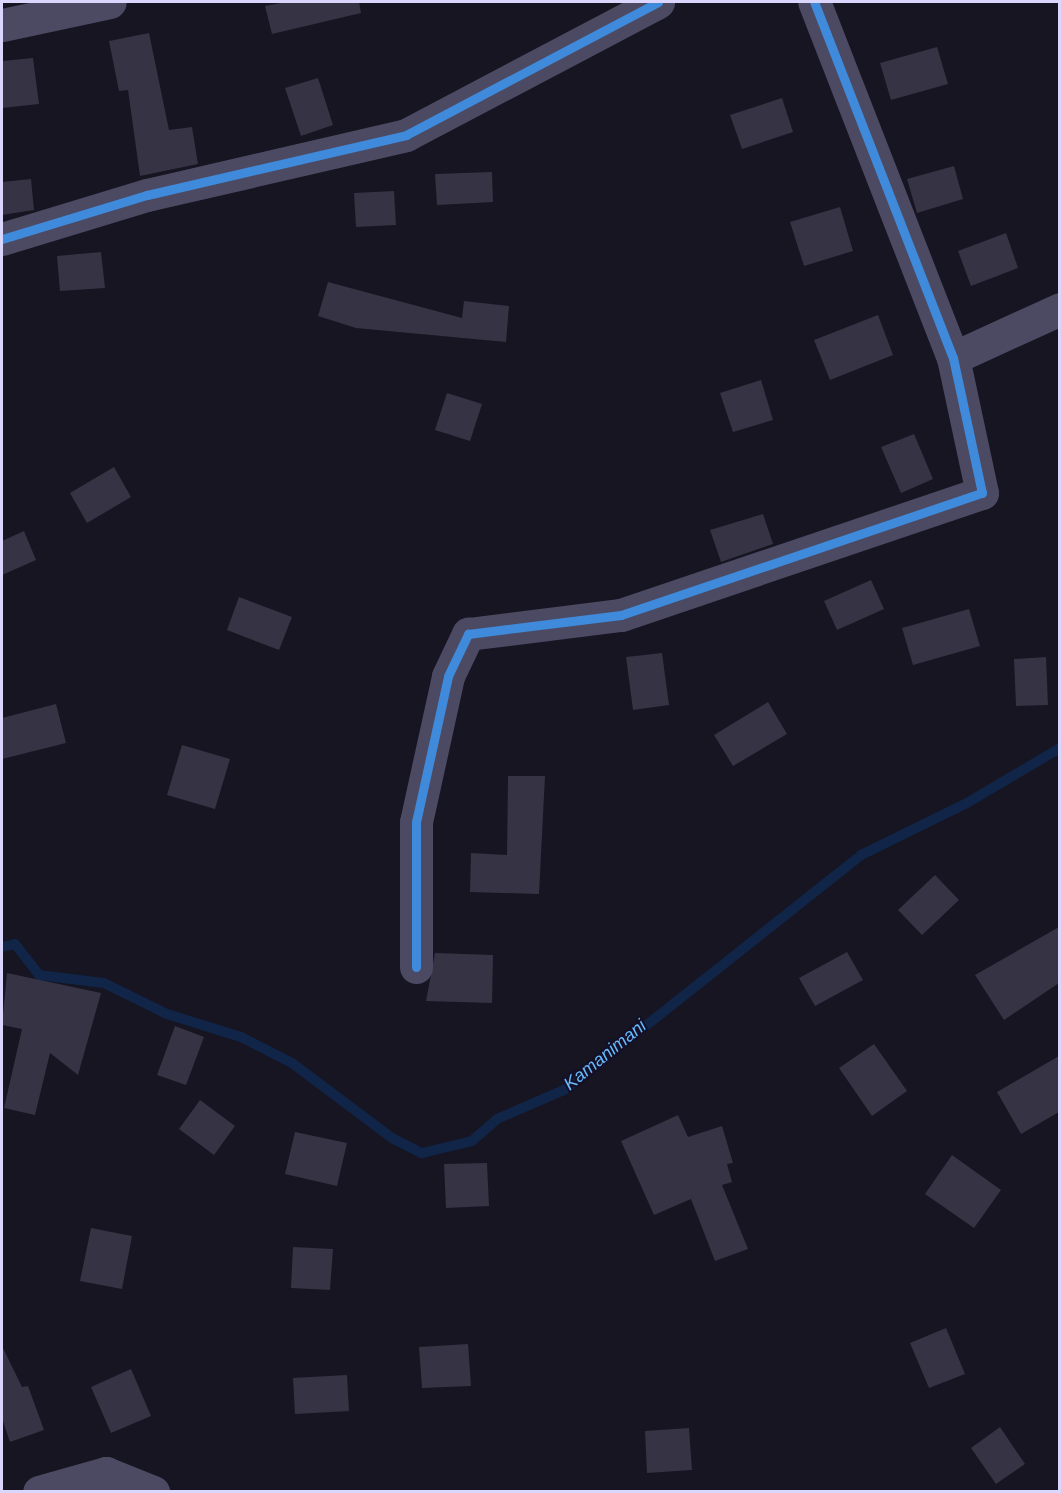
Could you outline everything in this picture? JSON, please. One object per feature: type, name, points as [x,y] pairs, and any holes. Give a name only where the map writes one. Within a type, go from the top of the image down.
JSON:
[{"type":"street","points":[[2,25],[110,2]]},
{"type":"street","points":[[2,239],[147,195],[406,135],[658,2]]},
{"type":"street","points":[[416,967],[416,822],[448,676],[468,634],[621,615],[982,493],[953,358],[814,2]]},
{"type":"street","points":[[953,358],[1059,309]]},
{"type":"street","points":[[39,1491],[106,1473],[153,1491]]},
{"type":"building","points":[[286,2],[359,2],[361,13],[272,34],[265,6]]},
{"type":"building","points":[[149,33],[169,130],[192,127],[198,164],[140,176],[128,90],[119,91],[109,41]]},
{"type":"building","points":[[937,47],[948,84],[891,100],[880,63]]},
{"type":"building","points":[[33,58],[39,104],[2,108],[2,61]]},
{"type":"building","points":[[318,78],[333,125],[301,136],[285,88]]},
{"type":"building","points":[[782,98],[793,132],[742,149],[730,115]]},
{"type":"building","points":[[954,166],[963,199],[917,213],[907,179]]},
{"type":"building","points":[[492,172],[493,202],[437,205],[435,174]]},
{"type":"building","points":[[31,179],[34,210],[2,215],[2,182]]},
{"type":"building","points":[[394,191],[396,225],[356,227],[354,193]]},
{"type":"building","points":[[840,207],[853,251],[804,266],[790,222]]},
{"type":"building","points":[[1006,233],[1018,268],[971,286],[958,251]]},
{"type":"building","points":[[101,252],[105,288],[60,291],[57,256]]},
{"type":"building","points":[[328,282],[462,318],[464,301],[509,306],[506,342],[356,328],[318,316]]},
{"type":"building","points":[[878,315],[893,355],[830,380],[814,340]]},
{"type":"building","points":[[761,380],[773,420],[733,432],[720,393]]},
{"type":"building","points":[[447,393],[482,404],[470,441],[435,430]]},
{"type":"building","points":[[914,434],[933,479],[901,493],[881,447]]},
{"type":"building","points":[[114,467],[131,497],[87,523],[70,493]]},
{"type":"building","points":[[763,514],[773,544],[721,562],[710,530]]},
{"type":"building","points":[[24,531],[36,560],[2,575],[2,541]]},
{"type":"building","points":[[871,580],[884,609],[837,630],[824,601]]},
{"type":"building","points":[[239,597],[292,617],[279,650],[227,630]]},
{"type":"building","points":[[969,609],[980,646],[913,665],[902,628]]},
{"type":"building","points":[[662,653],[669,705],[633,710],[626,657]]},
{"type":"building","points":[[1046,657],[1048,705],[1016,706],[1014,659]]},
{"type":"building","points":[[768,702],[787,734],[733,766],[714,735]]},
{"type":"building","points":[[56,704],[66,743],[2,759],[2,718]]},
{"type":"building","points":[[182,745],[230,759],[215,809],[167,795]]},
{"type":"building","points":[[508,776],[545,776],[539,894],[470,892],[471,853],[507,855]]},
{"type":"building","points":[[935,875],[959,900],[922,935],[898,910]]},
{"type":"building","points":[[1059,927],[1059,983],[1004,1020],[975,975]]},
{"type":"building","points":[[847,952],[863,980],[815,1006],[799,978]]},
{"type":"building","points":[[435,953],[493,955],[492,1003],[426,1001]]},
{"type":"building","points":[[7,973],[101,993],[78,1075],[50,1053],[35,1115],[4,1108],[22,1029],[2,1025]]},
{"type":"building","points":[[175,1026],[204,1037],[186,1085],[157,1075]]},
{"type":"building","points":[[874,1044],[907,1091],[872,1116],[839,1068]]},
{"type":"building","points":[[1059,1056],[1059,1112],[1021,1134],[997,1092]]},
{"type":"building","points":[[200,1100],[235,1126],[214,1155],[179,1129]]},
{"type":"building","points":[[678,1115],[688,1137],[722,1126],[733,1163],[727,1164],[732,1182],[722,1185],[748,1249],[715,1261],[691,1199],[654,1215],[621,1141]]},
{"type":"building","points":[[295,1132],[347,1143],[337,1186],[285,1174]]},
{"type":"building","points":[[952,1155],[1001,1190],[974,1228],[925,1194]]},
{"type":"building","points":[[487,1163],[489,1206],[446,1208],[444,1164]]},
{"type":"building","points":[[91,1228],[132,1236],[122,1289],[80,1281]]},
{"type":"building","points":[[293,1247],[333,1249],[330,1290],[291,1288]]},
{"type":"building","points":[[946,1328],[965,1374],[929,1388],[910,1343]]},
{"type":"building","points":[[468,1344],[471,1386],[422,1388],[419,1347]]},
{"type":"building","points":[[2,1346],[22,1387],[28,1386],[44,1430],[10,1442],[2,1418]]},
{"type":"building","points":[[131,1369],[151,1416],[111,1433],[91,1387]]},
{"type":"building","points":[[347,1375],[349,1411],[295,1414],[293,1378]]},
{"type":"building","points":[[1000,1427],[1025,1464],[996,1484],[971,1448]]},
{"type":"building","points":[[689,1428],[692,1470],[647,1473],[645,1431]]},
{"type":"waterway","name":"Kamanimani","points":[[2,947],[15,944],[39,975],[104,983],[167,1014],[241,1037],[292,1063],[392,1138],[422,1153],[472,1141],[497,1119],[566,1089],[861,855],[967,803],[1060,748]]},
{"type":"cycle path","points":[[2,239],[147,195],[406,135],[658,2]]},
{"type":"cycle path","points":[[416,967],[416,822],[448,676],[468,634],[621,615],[982,493],[953,358],[814,2]]}]
